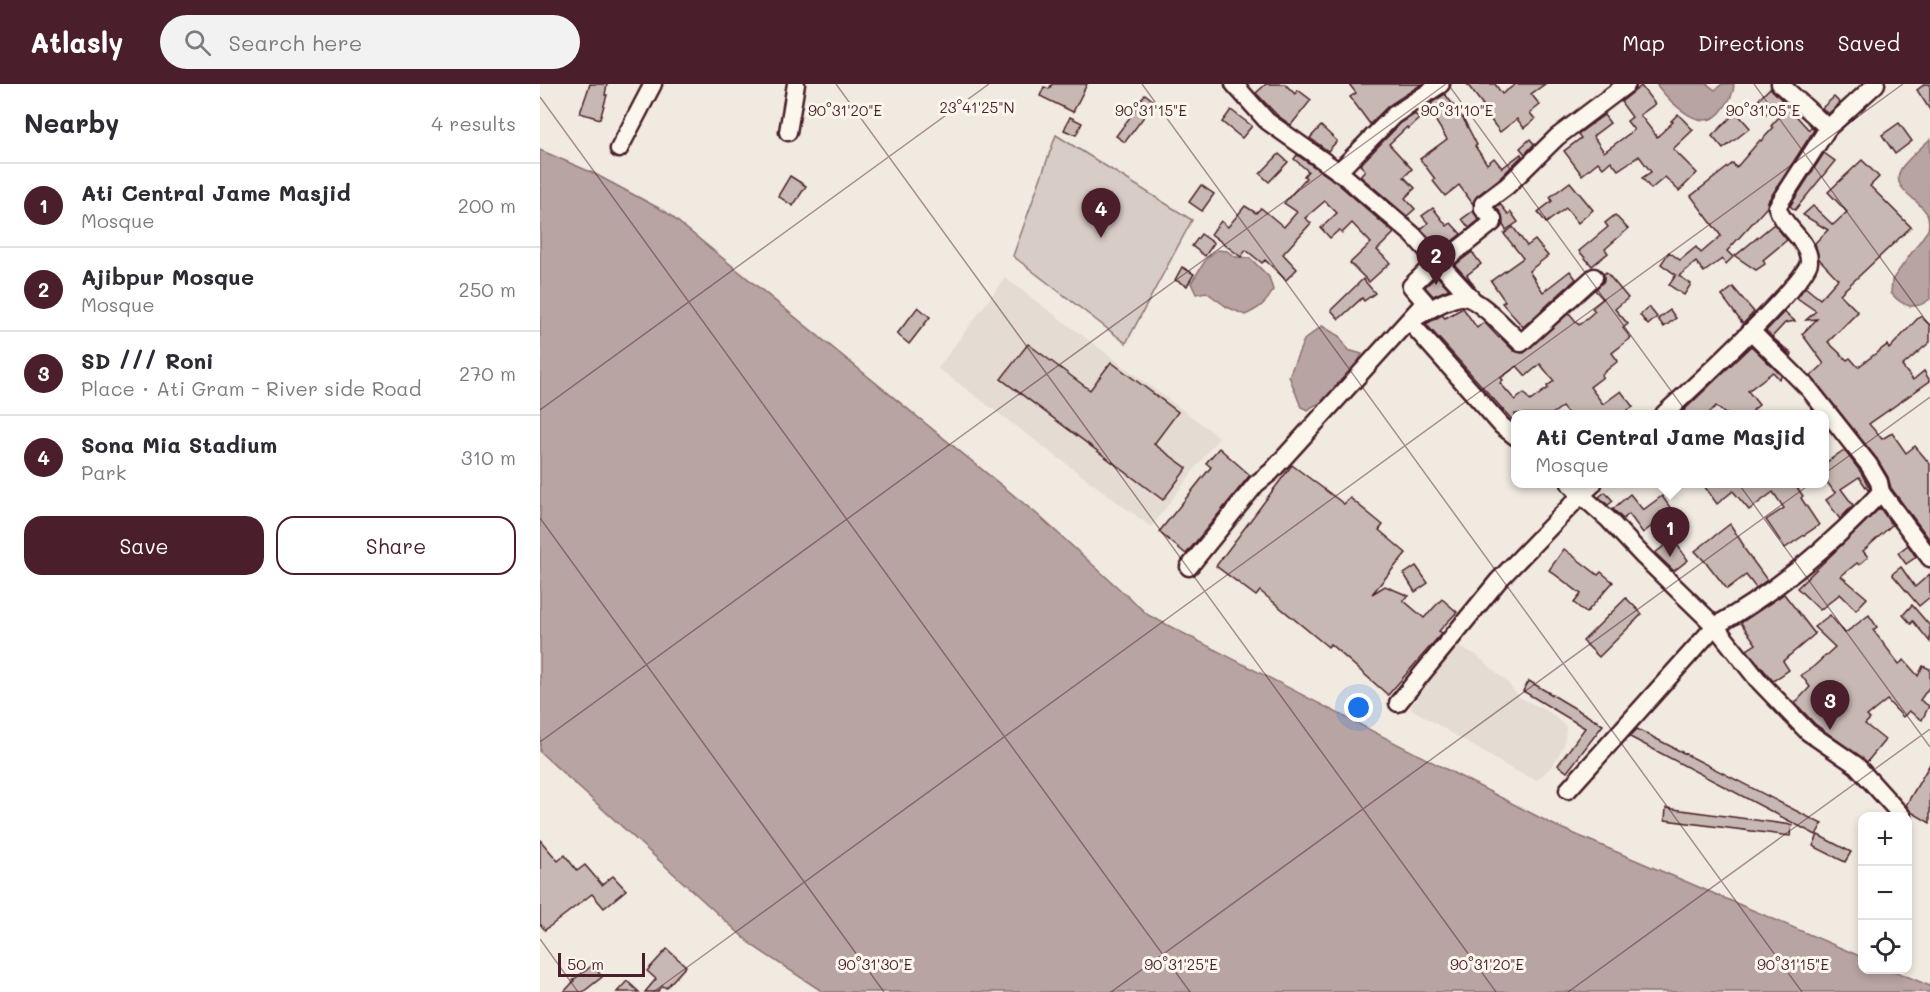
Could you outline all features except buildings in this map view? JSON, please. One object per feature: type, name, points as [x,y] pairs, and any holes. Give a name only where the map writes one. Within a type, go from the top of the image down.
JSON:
[{"type":"street","points":[[619,149],[653,84]]},
{"type":"street","points":[[788,132],[796,84]]},
{"type":"street","points":[[1234,84],[1268,121],[1338,172],[1413,235],[1472,299],[1521,343],[1594,277]]},
{"type":"street","points":[[1338,172],[1394,115],[1441,84]]},
{"type":"street","points":[[1189,567],[1257,484],[1271,472],[1425,302],[1411,286],[1493,222],[1493,219],[1483,209],[1483,204],[1507,186],[1557,137],[1627,84]]},
{"type":"street","points":[[1780,84],[1828,128]]},
{"type":"street","points":[[1668,410],[1751,331],[1804,274],[1809,262],[1803,243],[1780,216],[1777,207],[1828,128],[1876,84]]},
{"type":"street","points":[[1409,321],[1461,296],[1472,299]]},
{"type":"street","points":[[1409,321],[1511,434]]},
{"type":"street","points":[[1751,331],[1809,389],[1826,410]]},
{"type":"street","points":[[1829,414],[1869,465],[1879,482],[1881,492],[1930,558]]},
{"type":"street","points":[[1398,704],[1498,581],[1580,488]]},
{"type":"street","points":[[1582,488],[1642,555],[1715,626],[1758,680],[1808,732],[1856,765],[1898,812]]},
{"type":"street","points":[[1568,790],[1715,626],[1746,609],[1783,583],[1853,522],[1881,492]]},
{"type":"shaded area","points":[[1656,84],[1707,84],[1715,90],[1722,84],[1734,84],[1732,94],[1723,109],[1715,117],[1706,120],[1687,114]]},
{"type":"shaded area","points":[[1056,135],[1192,220],[1126,343],[1013,256]]},
{"type":"shaded area","points":[[1930,139],[1930,299],[1919,305],[1909,306],[1900,302],[1891,293],[1892,280],[1928,230],[1929,220],[1924,210],[1902,187],[1899,174],[1906,162]]},
{"type":"shaded area","points":[[540,150],[593,173],[666,212],[1038,515],[1148,615],[1556,826],[1858,955],[1858,974],[1902,974],[1930,986],[1930,992],[823,992],[753,946],[540,752]]},
{"type":"shaded area","points":[[1217,250],[1227,251],[1236,257],[1250,258],[1269,277],[1273,290],[1268,299],[1258,308],[1245,315],[1227,307],[1206,292],[1196,294],[1191,283],[1207,258]]},
{"type":"shaded area","points":[[1005,278],[1219,437],[1151,527],[938,368]]},
{"type":"shaded area","points":[[1322,326],[1339,336],[1348,350],[1362,354],[1334,393],[1308,410],[1301,407],[1289,376],[1304,340]]},
{"type":"shaded area","points":[[1456,646],[1475,654],[1505,680],[1519,697],[1551,713],[1566,727],[1564,745],[1553,765],[1537,780],[1515,771],[1410,708]]},
{"type":"place","name":"Sona Mia Stadium","points":[[1101,238]]},
{"type":"place","name":"Ajibpur Mosque","points":[[1436,285]]},
{"type":"place","name":"Ati Central Jame Masjid","points":[[1670,557]]},
{"type":"place","name":"SD /// Roni","points":[[1830,730]]}]
